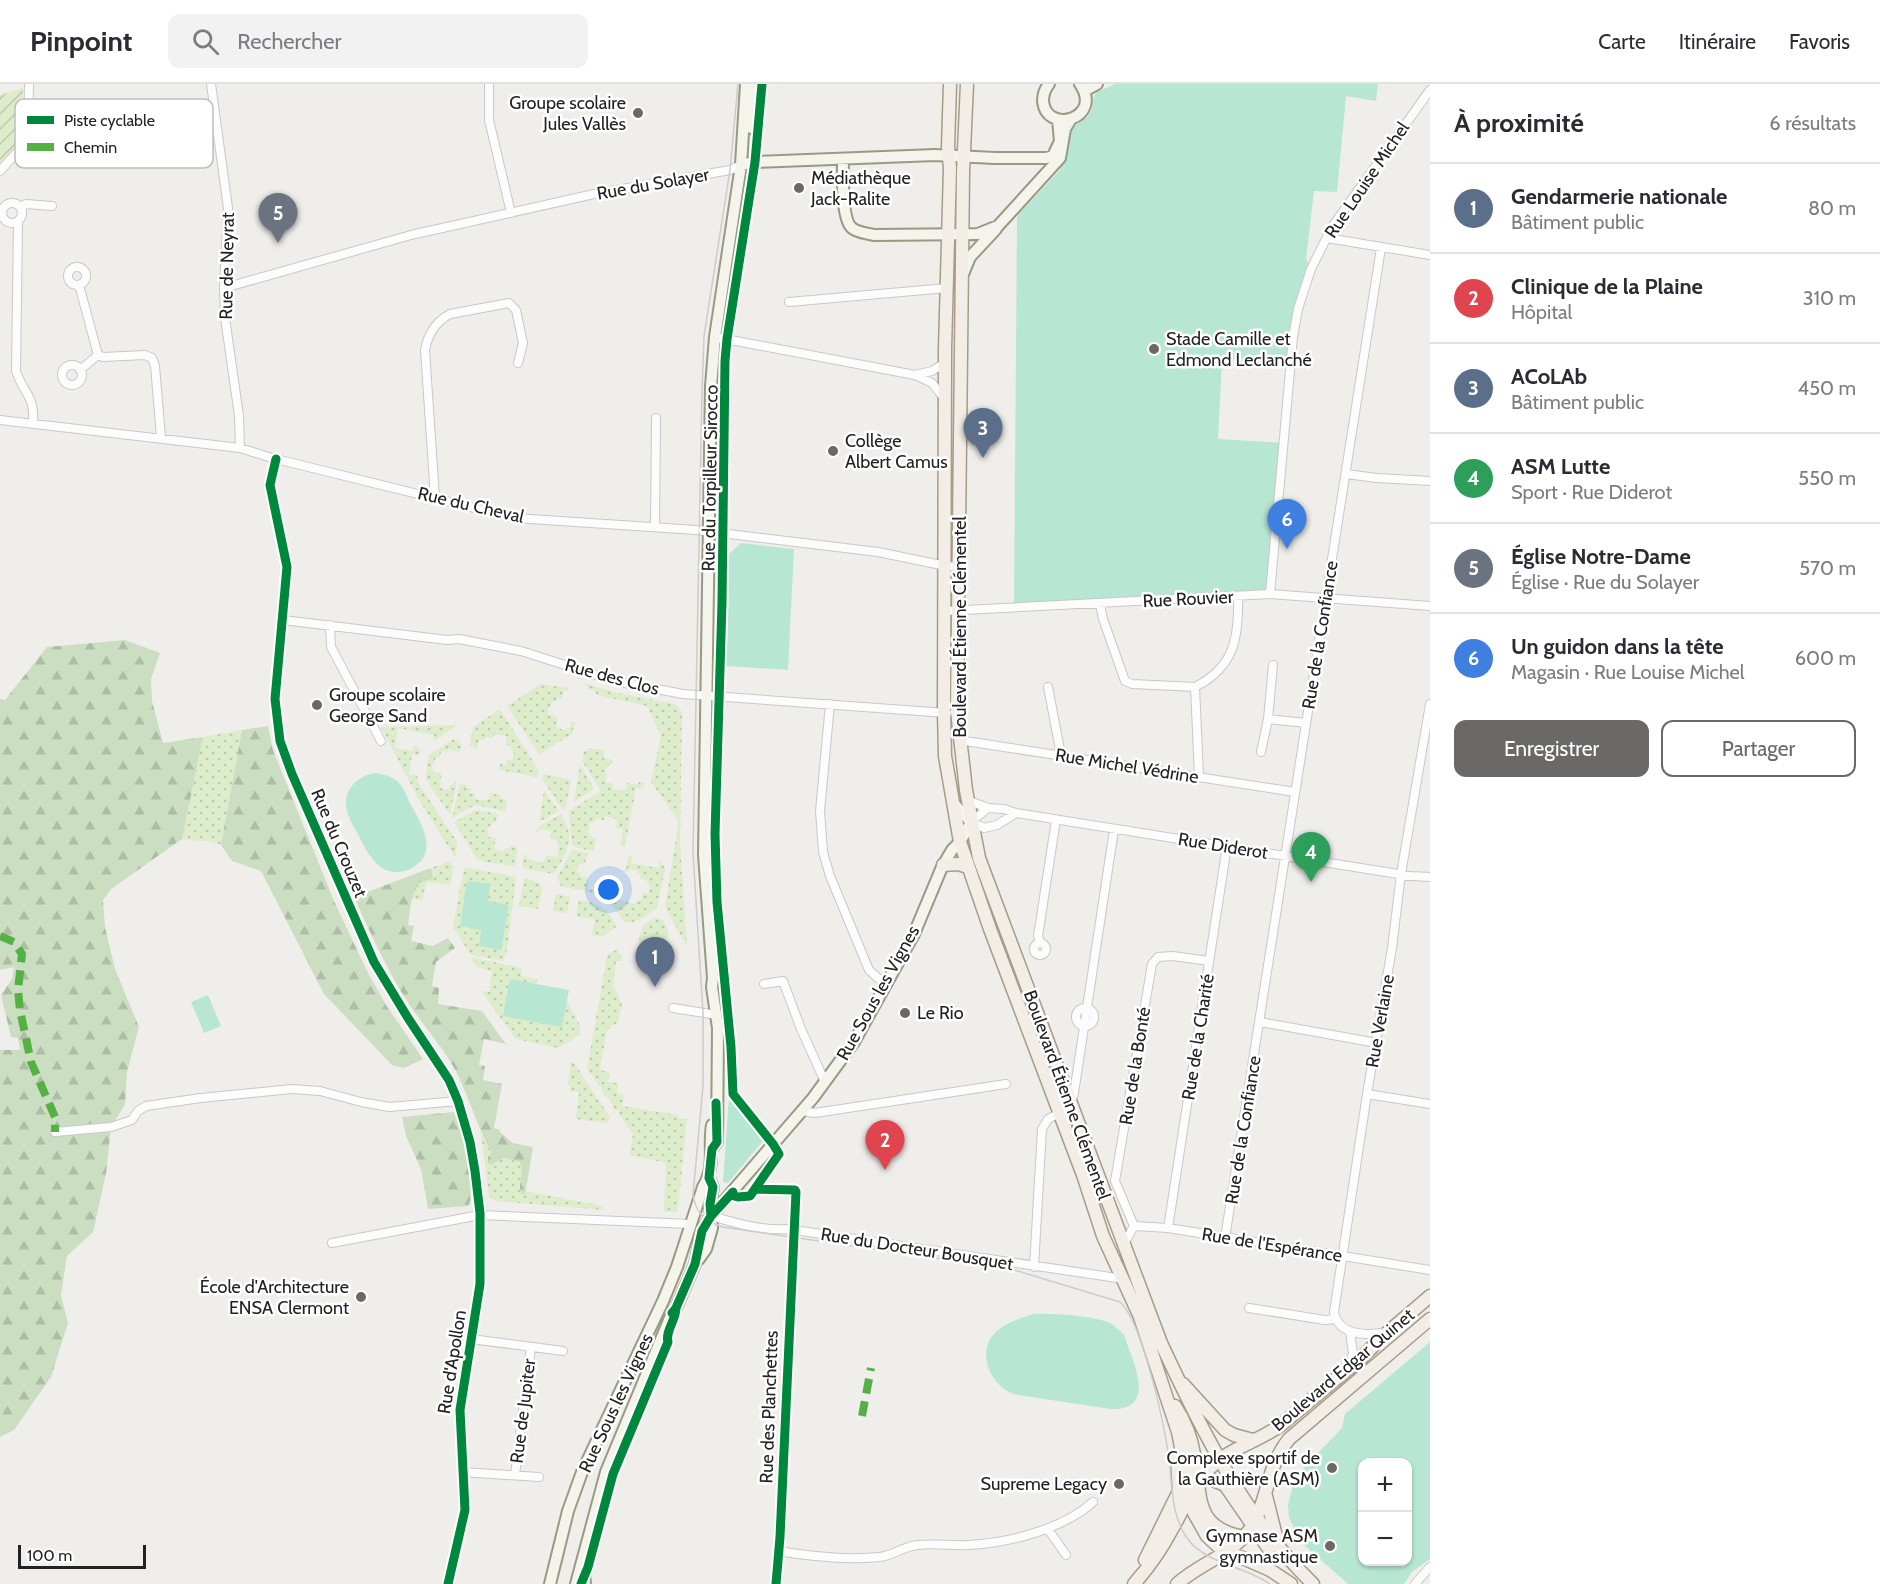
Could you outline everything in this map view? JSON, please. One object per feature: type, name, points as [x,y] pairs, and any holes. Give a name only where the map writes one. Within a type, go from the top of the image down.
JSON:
[{"type":"main road","name":"Boulevard Étienne Clémentel","points":[[950,84],[945,400],[946,566],[952,611],[959,740],[971,822],[980,858],[1161,1343],[1220,1460],[1254,1521]]},
{"type":"main road","name":"Boulevard Étienne Clémentel","points":[[967,84],[959,567],[952,611],[944,712],[945,756],[960,843],[968,867],[1112,1256],[1125,1280],[1140,1317],[1178,1432]]},
{"type":"main road","points":[[944,865],[958,864],[968,867]]},
{"type":"main road","name":"Boulevard Edgar Quinet","points":[[1136,1581],[1163,1545],[1201,1480],[1220,1460],[1238,1447],[1281,1425],[1378,1344],[1388,1332],[1430,1296]]},
{"type":"main road","name":"Boulevard Edgar Quinet","points":[[1177,1584],[1227,1552],[1244,1537],[1254,1521],[1275,1460],[1289,1439],[1430,1319]]},
{"type":"main road","points":[[1178,1379],[1225,1430],[1253,1440]]},
{"type":"main road","points":[[1166,1393],[1185,1422],[1201,1480],[1202,1509],[1212,1524],[1222,1531],[1244,1537]]},
{"type":"main road","points":[[1178,1432],[1194,1513],[1207,1536],[1227,1552],[1259,1565],[1291,1584]]},
{"type":"main road","points":[[1136,1581],[1180,1489],[1176,1454],[1178,1432]]},
{"type":"main road","points":[[1201,1480],[1216,1480],[1225,1485],[1254,1521],[1313,1584]]},
{"type":"main road","points":[[1265,1491],[1280,1550]]},
{"type":"main road","points":[[1254,1521],[1270,1550],[1295,1567]]},
{"type":"street","points":[[29,84],[29,99]]},
{"type":"street","name":"Rue de Neyrat","points":[[211,84],[228,208],[224,288],[225,318],[239,416],[240,448]]},
{"type":"street","points":[[489,84],[489,120],[511,213]]},
{"type":"street","name":"Rue du Torpilleur Sirocco","points":[[744,164],[746,84]]},
{"type":"street","name":"Rue du Torpilleur Sirocco","points":[[711,1216],[712,1149],[717,1142],[716,1010],[712,995],[713,978],[705,883],[705,803],[710,695],[711,406],[718,338],[754,84]]},
{"type":"street","points":[[1049,84],[1044,93],[1044,106],[1047,112],[1058,120],[1071,119],[1080,114],[1085,107],[1086,99],[1082,87],[1097,84]]},
{"type":"street","name":"Rue Louise Michel","points":[[1270,594],[1293,337],[1298,309],[1311,269],[1332,227],[1430,90]]},
{"type":"street","points":[[963,274],[970,258],[1060,158],[1065,129],[1071,119]]},
{"type":"street","points":[[1039,181],[1045,168],[1040,158],[1053,156],[1057,149],[1060,130],[1058,120]]},
{"type":"street","points":[[0,171],[15,154]]},
{"type":"street","name":"Rue du Solayer","points":[[224,288],[411,235],[594,194],[730,170],[744,164],[935,155],[1040,158]]},
{"type":"street","points":[[843,159],[847,221],[859,232],[874,235],[964,235],[978,234],[998,226]]},
{"type":"street","points":[[18,222],[11,223],[5,220],[1,210],[12,203],[21,207]]},
{"type":"street","points":[[21,207],[26,204],[52,206]]},
{"type":"street","points":[[21,207],[23,214],[18,222],[16,371],[19,382],[32,401],[33,423]]},
{"type":"street","points":[[1327,238],[1430,255]]},
{"type":"street","name":"Rue de la Confiance","points":[[1225,1238],[1381,248]]},
{"type":"street","points":[[79,285],[98,356]]},
{"type":"street","points":[[789,302],[947,288]]},
{"type":"street","points":[[435,498],[425,350],[428,336],[442,319],[450,314],[508,303],[516,310],[523,343],[518,363]]},
{"type":"street","points":[[718,338],[915,375],[932,383],[945,400]]},
{"type":"street","points":[[80,370],[98,356],[145,355],[152,358],[155,366],[161,437]]},
{"type":"street","points":[[915,375],[932,371],[946,362]]},
{"type":"street","points":[[655,527],[656,418]]},
{"type":"street","name":"Rue du Cheval","points":[[0,420],[240,448],[515,518],[712,532],[878,552],[959,567]]},
{"type":"street","name":"Rue du Crouzet","points":[[276,459],[270,485],[287,567],[276,673],[276,714],[286,759],[374,963],[449,1080],[458,1101],[474,1161],[480,1215]]},
{"type":"street","points":[[1346,474],[1430,481]]},
{"type":"street","name":"Rue Rouvier","points":[[952,611],[1270,594],[1430,606]]},
{"type":"street","points":[[1100,604],[1125,681],[1142,685],[1195,687],[1215,674],[1228,661],[1235,642],[1238,624],[1238,596]]},
{"type":"street","name":"Rue des Clos","points":[[283,620],[484,643],[521,651],[638,686],[683,694],[958,713]]},
{"type":"street","points":[[330,625],[331,647],[381,741]]},
{"type":"street","points":[[1261,752],[1268,719],[1273,665]]},
{"type":"street","points":[[1048,687],[1061,755]]},
{"type":"street","points":[[1195,687],[1199,777]]},
{"type":"street","points":[[830,704],[820,811],[823,852],[869,970],[887,986]]},
{"type":"street","name":"Rue Verlaine","points":[[1336,1319],[1334,1312],[1367,1094],[1430,704]]},
{"type":"street","points":[[1268,719],[1306,723]]},
{"type":"street","name":"Rue Michel Védrine","points":[[959,740],[1295,792]]},
{"type":"street","name":"Rue Diderot","points":[[967,800],[988,808],[1114,830],[1430,877]]},
{"type":"street","points":[[955,805],[971,822],[984,828],[997,825],[1016,813]]},
{"type":"street","points":[[971,822],[988,808]]},
{"type":"street","points":[[1040,942],[1038,936],[1056,820]]},
{"type":"street","name":"Rue Sous les Vignes","points":[[576,1584],[596,1504],[612,1457],[695,1264],[702,1232],[711,1216],[802,1111],[854,1042],[914,934],[944,865],[952,850],[960,843],[971,822]]},
{"type":"street","points":[[1071,1103],[1114,830]]},
{"type":"street","points":[[960,843],[980,858]]},
{"type":"street","name":"Rue de la Charité","points":[[1168,1228],[1227,846]]},
{"type":"street","name":"Rue de la Bonté","points":[[1134,1226],[1116,1181],[1152,964],[1158,957],[1173,956],[1209,961]]},
{"type":"street","points":[[764,984],[783,981],[801,1029],[825,1082]]},
{"type":"street","points":[[673,1008],[716,1010]]},
{"type":"street","points":[[1260,1022],[1377,1043]]},
{"type":"street","points":[[802,1111],[815,1113],[1006,1084]]},
{"type":"street","points":[[55,1131],[111,1126],[132,1120],[138,1111],[146,1106],[162,1103],[292,1089],[320,1091],[389,1107],[458,1101]]},
{"type":"street","points":[[1367,1094],[1430,1104]]},
{"type":"street","points":[[1034,1267],[1042,1129],[1048,1119],[1060,1113]]},
{"type":"street","points":[[711,1183],[726,1194],[733,1192]]},
{"type":"street","name":"Rue du Torpilleur Sirocco","points":[[690,1224],[703,1187],[711,1183]]},
{"type":"street","points":[[332,1244],[480,1215],[690,1224]]},
{"type":"street","name":"Rue d'Apollon","points":[[448,1584],[465,1510],[460,1410],[479,1298],[480,1215]]},
{"type":"street","name":"Rue Sous les Vignes","points":[[690,1224],[711,1216]]},
{"type":"street","name":"Rue du Docteur Bousquet","points":[[711,1216],[735,1224],[1125,1280]]},
{"type":"street","name":"Rue Sous les Vignes","points":[[690,1224],[695,1235],[695,1264]]},
{"type":"street","name":"Rue Sous les Vignes","points":[[550,1584],[550,1576],[568,1511],[582,1472],[663,1301],[677,1267],[690,1224]]},
{"type":"street","points":[[1124,1244],[1134,1226]]},
{"type":"street","name":"Rue de l'Espérance","points":[[1134,1226],[1168,1228],[1430,1269]]},
{"type":"street","name":"Rue des Planchettes","points":[[776,1584],[795,1231]]},
{"type":"street","points":[[1105,1276],[1110,1270],[1112,1256]]},
{"type":"street","points":[[1125,1280],[1138,1283]]},
{"type":"street","points":[[1249,1308],[1325,1320],[1336,1319],[1350,1332],[1367,1335],[1388,1332]]},
{"type":"street","points":[[1349,1368],[1353,1353],[1350,1332]]},
{"type":"street","points":[[471,1340],[562,1351]]},
{"type":"street","name":"Rue de Jupiter","points":[[515,1475],[531,1347]]},
{"type":"street","name":"Rue de Jupiter","points":[[462,1472],[539,1477]]},
{"type":"street","points":[[778,1551],[829,1556],[878,1557],[915,1545],[980,1544],[1048,1529],[1093,1502]]},
{"type":"street","points":[[1048,1529],[1066,1555]]},
{"type":"street","points":[[582,1560],[585,1584]]},
{"type":"street","points":[[1414,1584],[1430,1567]]},
{"type":"green space","name":"Stade Camille et Edmond Leclanché","points":[[1115,84],[1378,84],[1376,101],[1346,96],[1337,192],[1314,191],[1306,259],[1311,269],[1298,309],[1291,363],[1222,361],[1218,439],[1285,443],[1270,594],[1014,609],[1017,216],[1059,171],[1064,163],[1071,129],[1088,116],[1092,109],[1094,96],[1097,92]]},
{"type":"green space","points":[[23,88],[23,99],[15,99],[15,152],[0,165],[0,95]]},
{"type":"green space","points":[[741,543],[794,549],[788,670],[726,666],[729,554]]},
{"type":"green space","points":[[125,640],[160,653],[151,679],[152,701],[163,743],[203,737],[182,839],[111,889],[103,900],[105,927],[115,969],[139,1027],[127,1072],[125,1105],[111,1127],[106,1174],[93,1232],[67,1256],[61,1295],[68,1323],[51,1377],[14,1430],[0,1437],[0,1050],[20,1050],[18,1038],[11,1037],[1,995],[12,979],[14,967],[0,970],[0,699],[5,700],[47,647]]},
{"type":"green space","points":[[583,683],[618,693],[675,704],[682,712],[680,845],[687,947],[665,907],[678,820],[651,782],[661,736],[647,706],[597,695]]},
{"type":"green space","points":[[541,684],[568,688],[568,691],[564,690],[562,699],[557,698],[555,702],[552,702],[548,711],[549,715],[557,717],[556,728],[566,730],[567,727],[570,728],[571,722],[575,722],[572,734],[539,754],[507,706]]},
{"type":"green space","points":[[500,709],[539,771],[536,777],[499,770],[500,764],[506,765],[507,760],[512,761],[514,751],[505,745],[507,736],[495,734],[493,738],[486,737],[485,740],[479,740],[477,750],[470,745],[473,727]]},
{"type":"green space","points":[[457,725],[434,741],[434,735],[398,728],[395,748],[412,751],[414,745],[419,748],[420,755],[412,754],[409,774],[417,775],[419,784],[456,840],[456,856],[454,856],[418,798],[381,727]]},
{"type":"green space","points":[[268,726],[273,750],[334,901],[386,1005],[423,1059],[404,1068],[392,1065],[324,994],[261,871],[232,861],[221,845],[242,730]]},
{"type":"green space","points":[[242,730],[221,845],[182,839],[203,737]]},
{"type":"green space","points":[[453,739],[459,741],[461,747],[459,752],[448,749],[447,752],[441,751],[440,758],[436,757],[432,767],[434,772],[441,773],[440,788],[449,790],[454,781],[457,782],[450,815],[425,778],[429,755]]},
{"type":"green space","points":[[587,748],[604,750],[604,758],[613,760],[613,764],[606,767],[604,773],[607,774],[605,782],[613,784],[613,790],[626,790],[627,783],[638,785],[639,782],[644,782],[643,789],[636,788],[625,847],[621,846],[623,829],[616,828],[617,819],[605,816],[604,820],[596,819],[595,822],[590,822],[588,833],[596,838],[594,851],[572,845],[569,811],[601,791],[582,761]]},
{"type":"green space","points":[[580,764],[594,789],[574,802]]},
{"type":"green space","points":[[376,773],[392,778],[402,786],[420,821],[426,839],[424,856],[419,863],[400,872],[385,869],[372,859],[347,811],[347,797],[352,786],[362,777]]},
{"type":"green space","points":[[544,774],[571,780],[566,807],[562,809],[542,779]]},
{"type":"green space","points":[[460,784],[467,785],[466,788],[471,789],[470,793],[475,794],[474,798],[478,800],[488,800],[490,793],[500,795],[500,798],[507,800],[505,811],[475,805],[452,818]]},
{"type":"green space","points":[[544,791],[559,811],[539,822]]},
{"type":"green space","points":[[476,810],[498,814],[495,823],[488,827],[488,837],[496,838],[494,847],[496,850],[504,851],[510,846],[518,848],[515,867],[477,859],[454,822]]},
{"type":"green space","points":[[561,814],[566,823],[569,838],[566,852],[554,874],[522,868],[524,855],[527,855],[526,859],[535,860],[535,862],[544,862],[546,855],[557,857],[559,845],[557,845],[557,840],[550,839],[551,831],[540,829],[536,832],[539,826]]},
{"type":"green space","points":[[572,850],[589,853],[584,864],[581,863],[578,866],[577,872],[580,876],[588,878],[588,889],[595,891],[600,881],[612,883],[611,887],[618,888],[617,899],[635,904],[636,901],[641,901],[642,893],[648,894],[650,885],[647,884],[648,881],[640,879],[641,874],[637,873],[637,870],[630,869],[628,872],[622,872],[627,866],[628,857],[632,855],[631,863],[658,868],[660,861],[662,862],[665,869],[657,908],[637,921],[628,923],[624,922],[610,904],[598,895],[561,886],[557,877]]},
{"type":"green space","points":[[450,861],[453,866],[451,885],[427,882],[422,900],[413,898],[418,882],[433,879],[431,868]]},
{"type":"green space","points":[[464,867],[516,877],[507,950],[503,961],[471,955],[453,927]]},
{"type":"green space","points":[[431,868],[433,879],[418,883],[411,903],[408,925],[414,926],[411,941],[433,946],[448,938],[455,948],[436,962],[432,986],[439,988],[438,1004],[482,1011],[506,1044],[484,1039],[479,1065],[485,1066],[483,1080],[502,1084],[494,1128],[500,1130],[513,1143],[533,1147],[525,1195],[520,1189],[522,1170],[520,1162],[505,1158],[489,1165],[488,1157],[492,1153],[456,1072],[399,988],[354,897]]},
{"type":"green space","points":[[524,878],[538,882],[542,888],[538,909],[519,906]]},
{"type":"green space","points":[[467,881],[490,884],[488,901],[509,905],[501,950],[479,946],[481,930],[460,926]]},
{"type":"green space","points":[[556,894],[570,897],[567,913],[553,911]]},
{"type":"green space","points":[[579,900],[602,908],[610,915],[616,927],[601,937],[592,935],[595,920],[576,916]]},
{"type":"green space","points":[[654,918],[663,920],[668,937],[657,949],[639,946],[642,929]]},
{"type":"green space","points":[[616,950],[620,953],[621,961],[616,961],[613,986],[622,1004],[618,1022],[607,1030],[600,1070],[609,1072],[608,1082],[618,1083],[617,1093],[624,1095],[622,1106],[678,1115],[678,1118],[687,1119],[676,1212],[664,1212],[666,1163],[630,1155],[633,1134],[619,1115],[619,1111],[614,1110],[610,1099],[606,1097],[602,1087],[594,1079],[594,1075],[587,1069],[607,956]]},
{"type":"green space","points":[[470,957],[522,968],[521,976],[537,979],[536,984],[510,979],[562,1027],[567,999],[579,1024],[580,1033],[558,1048],[516,1039],[481,991],[489,992],[492,971],[477,967]]},
{"type":"green space","points":[[510,979],[569,990],[562,1027],[503,1016]]},
{"type":"green space","points":[[208,995],[221,1026],[204,1033],[191,1002]]},
{"type":"green space","points":[[571,1062],[574,1063],[610,1117],[607,1123],[576,1119],[579,1092],[570,1091],[568,1084]]},
{"type":"green space","points":[[729,1097],[764,1137],[728,1183],[723,1182]]},
{"type":"green space","points":[[454,1112],[470,1171],[469,1206],[428,1209],[421,1169],[406,1136],[402,1117]]},
{"type":"green space","points":[[481,1133],[492,1153],[490,1164],[505,1158],[520,1162],[523,1167],[519,1188],[525,1195],[526,1191],[593,1204],[601,1206],[604,1210],[495,1201],[489,1196]]},
{"type":"green space","points":[[1034,1314],[1094,1318],[1110,1323],[1124,1335],[1139,1382],[1138,1393],[1134,1401],[1126,1407],[1111,1409],[1018,1395],[1000,1386],[989,1369],[986,1359],[990,1340],[1004,1326]]},
{"type":"green space","name":"Complexe sportif de la Gauthière (ASM)","points":[[1430,1342],[1430,1559],[1412,1572],[1404,1584],[1348,1584],[1303,1544],[1289,1518],[1288,1505],[1295,1477],[1342,1428],[1345,1414]]},
{"type":"tram line","points":[[738,84],[730,170],[704,336],[693,853],[703,1013],[703,1086],[694,1202],[702,1216],[723,1227],[1011,1269],[1120,1302],[1129,1313],[1137,1330],[1151,1375],[1169,1458],[1175,1510],[1182,1529],[1187,1538],[1204,1554],[1270,1584]]},
{"type":"marked path","points":[[0,936],[14,942],[22,954],[18,990],[20,1010],[31,1062],[55,1117],[55,1132]]},
{"type":"marked path","points":[[862,1416],[871,1368]]},
{"type":"cycle path","points":[[730,1195],[750,1196],[779,1154],[733,1094],[731,1047],[717,902],[715,834],[722,603],[725,361],[755,162],[762,84]]},
{"type":"cycle path","points":[[276,459],[270,485],[287,567],[275,699],[280,741],[292,774],[374,962],[449,1080],[470,1142],[475,1171],[480,1213],[480,1284],[460,1410],[465,1510],[448,1584]]},
{"type":"cycle path","points":[[711,1216],[710,1204],[713,1187],[709,1178],[712,1149],[717,1142],[716,1103]]},
{"type":"cycle path","points":[[755,1189],[795,1190],[796,1192],[776,1584]]},
{"type":"cycle path","points":[[672,1313],[695,1264],[702,1231],[711,1216],[733,1192]]},
{"type":"cycle path","points":[[581,1584],[588,1567],[613,1474],[668,1342],[667,1338],[676,1308]]},
{"type":"place","name":"Groupe scolaire Jules Vallès","points":[[638,113]]},
{"type":"place","name":"Médiathèque Jack-Ralite","points":[[799,188]]},
{"type":"place","name":"Église Notre-Dame","points":[[278,243]]},
{"type":"place","name":"Stade Camille et Edmond Leclanché","points":[[1154,349]]},
{"type":"place","name":"Collège Albert Camus","points":[[833,451]]},
{"type":"place","name":"ACoLAb","points":[[983,458]]},
{"type":"place","name":"Un guidon dans la tête","points":[[1287,549]]},
{"type":"place","name":"Groupe scolaire George Sand","points":[[317,705]]},
{"type":"place","name":"ASM Lutte","points":[[1311,882]]},
{"type":"place","name":"Gendarmerie nationale","points":[[655,987]]},
{"type":"place","name":"Le Rio","points":[[905,1013]]},
{"type":"place","name":"Clinique de la Plaine","points":[[885,1170]]},
{"type":"place","name":"École d'Architecture ENSA Clermont","points":[[361,1297]]},
{"type":"place","name":"Complexe sportif de la Gauthière (ASM)","points":[[1332,1468]]},
{"type":"place","name":"Supreme Legacy","points":[[1119,1484]]},
{"type":"place","name":"Gymnase ASM gymnastique","points":[[1330,1546]]}]
